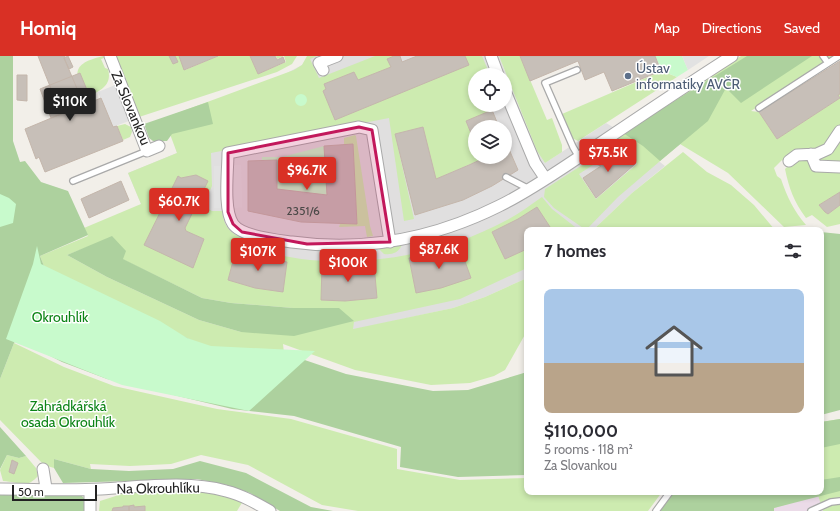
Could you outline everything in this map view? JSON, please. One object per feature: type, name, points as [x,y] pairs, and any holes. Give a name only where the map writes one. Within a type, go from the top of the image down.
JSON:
[{"type":"street","name":"Za Slovankou","points":[[110,56],[147,151],[159,146]]},
{"type":"street","points":[[323,70],[319,63],[337,56]]},
{"type":"street","points":[[491,56],[495,68]]},
{"type":"street","points":[[390,242],[372,130],[359,127],[228,152],[228,212],[233,224],[242,232],[275,240],[324,245],[390,242],[433,233],[469,220],[501,205],[579,157],[732,56]]},
{"type":"street","points":[[512,109],[535,163],[545,178]]},
{"type":"street","points":[[789,161],[797,155],[811,154],[828,149],[840,131]]},
{"type":"street","points":[[811,154],[816,166],[840,167]]},
{"type":"street","points":[[43,469],[46,488]]},
{"type":"street","name":"Na Okrouhlíku","points":[[0,489],[46,488],[90,490],[200,486],[225,490],[250,500],[270,511]]},
{"type":"street","points":[[90,490],[90,511]]},
{"type":"lane","points":[[823,56],[828,63]]},
{"type":"lane","points":[[759,108],[839,56]]},
{"type":"lane","points":[[577,70],[545,83],[573,147],[579,157]]},
{"type":"lane","points":[[602,142],[612,159]]},
{"type":"lane","points":[[72,181],[147,151]]},
{"type":"lane","points":[[506,177],[529,189]]},
{"type":"lane","points":[[656,511],[668,495]]},
{"type":"lane","points":[[811,511],[830,502],[840,501]]},
{"type":"highlighted area","points":[[359,127],[372,130],[390,242],[307,244],[242,232],[233,224],[228,212],[228,153]]},
{"type":"shaded area","points":[[308,56],[499,56],[504,68],[468,68],[468,112],[512,112],[512,88],[537,151],[545,163],[606,123],[623,133],[665,166],[632,193],[596,227],[524,227],[524,279],[485,297],[453,308],[352,330],[354,321],[339,308],[293,308],[126,251],[141,204],[128,173],[177,153],[172,134],[302,65]]},
{"type":"shaded area","points":[[682,56],[709,56],[688,70]]},
{"type":"shaded area","points":[[120,83],[134,119],[113,127],[98,92]]},
{"type":"shaded area","points":[[233,165],[241,165],[242,207],[234,208]]},
{"type":"shaded area","points":[[214,166],[221,166],[221,208],[214,208]]},
{"type":"shaded area","points":[[818,495],[840,511],[774,511],[773,508]]},
{"type":"green space","points":[[0,56],[13,56],[13,141],[20,162],[25,161],[41,182],[68,191],[88,235],[40,256],[44,266],[209,349],[284,353],[346,374],[433,391],[468,390],[524,373],[524,475],[458,477],[400,467],[401,447],[294,416],[232,409],[107,379],[62,362],[17,339],[0,379]]},
{"type":"green space","points":[[103,56],[104,58],[101,59],[105,68],[108,69],[109,75],[106,85],[99,91],[84,98],[78,81],[78,70],[86,62]]},
{"type":"green space","points":[[116,56],[179,56],[185,70],[218,56],[250,56],[258,74],[286,62],[284,56],[297,56],[292,64],[277,72],[139,117]]},
{"type":"green space","points":[[276,56],[284,56],[277,59]]},
{"type":"green space","points":[[307,56],[317,56],[310,59],[319,78],[375,56],[394,56],[388,59],[391,67],[358,80],[354,72],[324,84],[326,89],[323,91],[335,120],[468,65],[465,56],[482,56],[487,68],[468,68],[468,112],[488,112],[466,121],[468,126],[468,164],[470,164],[436,179],[423,127],[395,134],[414,219],[404,221],[389,118],[211,153],[212,186],[203,206],[212,211],[222,211],[224,221],[228,228],[234,234],[243,238],[242,246],[284,256],[310,260],[360,261],[411,254],[436,248],[461,241],[484,231],[511,218],[542,197],[552,209],[575,227],[550,227],[537,207],[518,219],[492,232],[505,259],[524,250],[524,269],[460,299],[354,322],[353,329],[453,308],[485,297],[524,279],[524,336],[505,370],[494,376],[470,383],[431,385],[355,370],[283,344],[284,353],[209,349],[44,266],[40,256],[88,236],[84,228],[141,204],[128,173],[177,153],[164,118],[294,70],[302,65]],"holes":[[[196,175],[185,228],[186,231],[204,239],[193,267],[145,245],[181,178]],[[459,245],[465,261],[441,288],[416,293],[409,259]],[[90,246],[122,259],[202,298],[231,303],[293,308],[339,308],[241,332],[199,320],[107,277],[67,255]],[[236,251],[287,262],[283,292],[255,288],[228,280]],[[374,264],[377,298],[345,301],[321,300],[322,265]]]},
{"type":"green space","points":[[499,56],[520,56],[547,120],[552,118],[562,145],[562,152],[545,163],[537,151],[512,88],[512,68],[504,68]]},
{"type":"green space","points":[[655,56],[682,56],[688,70],[677,77],[662,71]]},
{"type":"green space","points":[[741,56],[835,56],[751,111],[759,112],[777,139],[840,98],[840,192],[819,205],[828,214],[840,205],[840,224],[827,227],[812,215],[806,218],[798,206],[790,189],[785,169],[789,165],[782,160],[774,168],[777,176],[781,179],[791,204],[806,225],[784,227],[728,173],[680,144],[618,197],[589,227],[582,227],[554,208],[544,197],[545,189],[590,160],[593,165],[579,174],[596,199],[637,164],[627,149],[613,157],[609,150],[610,142]]},
{"type":"green space","points":[[747,56],[812,56],[741,103],[726,88],[708,121],[660,161],[643,146],[623,133]]},
{"type":"green space","points":[[662,71],[677,77],[578,141],[572,138],[562,114]]},
{"type":"green space","points":[[303,94],[306,95],[306,105],[299,106],[296,105],[295,98],[296,95]]},
{"type":"green space","points":[[208,102],[213,124],[172,134],[167,141],[153,141],[149,138],[144,124]]},
{"type":"green space","points":[[125,124],[131,127],[132,132],[130,137],[123,140],[117,126]]},
{"type":"green space","points":[[355,135],[373,236],[367,237],[365,226],[339,227],[340,224],[357,224],[353,144],[344,145],[344,138]]},
{"type":"green space","points":[[324,146],[327,195],[277,189],[277,161],[262,160],[262,157],[282,157]]},
{"type":"green space","points":[[683,152],[707,172],[731,185],[754,205],[772,227],[596,227],[632,193]]},
{"type":"green space","points":[[0,194],[9,198],[16,204],[13,223],[0,227]]},
{"type":"green space","points":[[824,232],[840,234],[840,410],[824,414]]},
{"type":"green space","points":[[112,236],[126,251],[123,259],[202,298],[231,303],[293,308],[339,308],[354,321],[294,336],[241,332],[199,320],[107,277],[67,255]]},
{"type":"green space","points":[[402,245],[397,252],[392,254],[384,254],[379,249]]},
{"type":"green space","name":"Okrouhlík","points":[[37,246],[41,264],[160,321],[187,338],[211,346],[315,351],[249,411],[122,385],[6,339],[33,264]]},
{"type":"green space","name":"Zahrádkářská osada Okrouhlík","points":[[14,343],[64,367],[114,386],[217,409],[291,419],[397,449],[397,469],[460,480],[524,478],[524,495],[660,495],[648,511],[358,511],[322,505],[248,465],[201,455],[171,464],[130,466],[90,464],[91,469],[54,459],[54,468],[44,465],[0,420],[0,379]]},
{"type":"green space","points":[[840,419],[840,511],[823,511],[818,495],[824,495],[824,422]]},
{"type":"green space","points":[[840,419],[840,444],[824,447],[824,422]]},
{"type":"green space","points":[[0,427],[26,456],[19,458],[7,455],[0,469]]},
{"type":"green space","points":[[7,455],[19,458],[26,456],[36,468],[38,476],[26,484],[3,481],[0,470]]},
{"type":"green space","points":[[54,459],[91,469],[129,471],[173,469],[200,461],[246,473],[311,507],[333,511],[280,511],[250,493],[227,485],[197,479],[63,483],[54,468]]},
{"type":"green space","points":[[840,477],[840,491],[774,508],[774,511],[659,511],[670,495],[824,495],[824,480]]},
{"type":"green space","points":[[208,491],[243,501],[237,511],[99,511],[100,501],[125,493]]},
{"type":"green space","points":[[0,494],[81,495],[84,498],[84,511],[0,511]]},
{"type":"green space","points":[[688,495],[818,495],[774,508],[774,511]]},
{"type":"building","points":[[38,56],[65,56],[64,58],[84,105],[101,98],[113,127],[117,126],[123,141],[45,172],[39,157],[36,159],[25,129],[61,114]]},
{"type":"building","points":[[68,56],[73,67],[69,69],[64,58]]},
{"type":"building","points":[[169,56],[175,56],[178,62],[173,64]]},
{"type":"building","points":[[179,56],[218,56],[184,70]]},
{"type":"building","points":[[250,56],[275,56],[277,60],[283,57],[285,62],[258,74]]},
{"type":"building","points":[[394,56],[400,56],[402,62],[417,56],[465,56],[469,65],[335,120],[323,91],[326,89],[324,84],[354,72],[358,80],[391,67],[387,59]]},
{"type":"building","name":"Ústav informatiky AVČR","points":[[520,56],[655,56],[661,71],[612,91],[604,72],[585,80],[578,61],[530,81]]},
{"type":"building","points":[[840,61],[840,94],[838,95],[840,98],[777,139],[759,112]]},
{"type":"building","points":[[80,73],[92,102],[51,118],[40,89]]},
{"type":"building","points":[[17,75],[27,75],[27,101],[17,100]]},
{"type":"building","points":[[487,112],[493,112],[496,120],[468,120]]},
{"type":"building","points":[[423,127],[436,179],[471,164],[512,164],[512,156],[518,170],[492,186],[463,200],[415,215],[395,134]]},
{"type":"building","points":[[353,144],[357,224],[301,222],[248,211],[248,161],[277,160],[277,189],[327,195],[324,146]]},
{"type":"building","points":[[626,150],[635,164],[596,198],[583,178],[601,166],[596,164],[596,158],[602,156],[604,159],[604,164]]},
{"type":"building","points":[[196,175],[208,181],[185,228],[186,231],[204,239],[193,268],[144,245],[178,176],[181,178]]},
{"type":"building","points":[[121,181],[129,200],[89,218],[81,199]]},
{"type":"building","points":[[840,192],[840,205],[828,214],[819,205]]},
{"type":"building","points":[[537,207],[550,227],[524,227],[524,250],[505,259],[492,232],[518,219]]},
{"type":"building","points":[[459,245],[471,278],[441,288],[416,293],[409,258],[431,254]]},
{"type":"building","points":[[236,250],[287,262],[283,292],[255,288],[228,280]]},
{"type":"building","points":[[374,264],[377,298],[345,301],[321,300],[322,265],[344,266]]},
{"type":"building","points":[[12,460],[18,463],[14,474],[9,472]]},
{"type":"building","points":[[134,505],[134,507],[145,506],[145,511],[129,511],[129,506]]},
{"type":"building","points":[[129,506],[129,511],[112,511],[113,508]]},
{"type":"place","name":"Ústav informatiky AVČR","points":[[628,76]]}]
